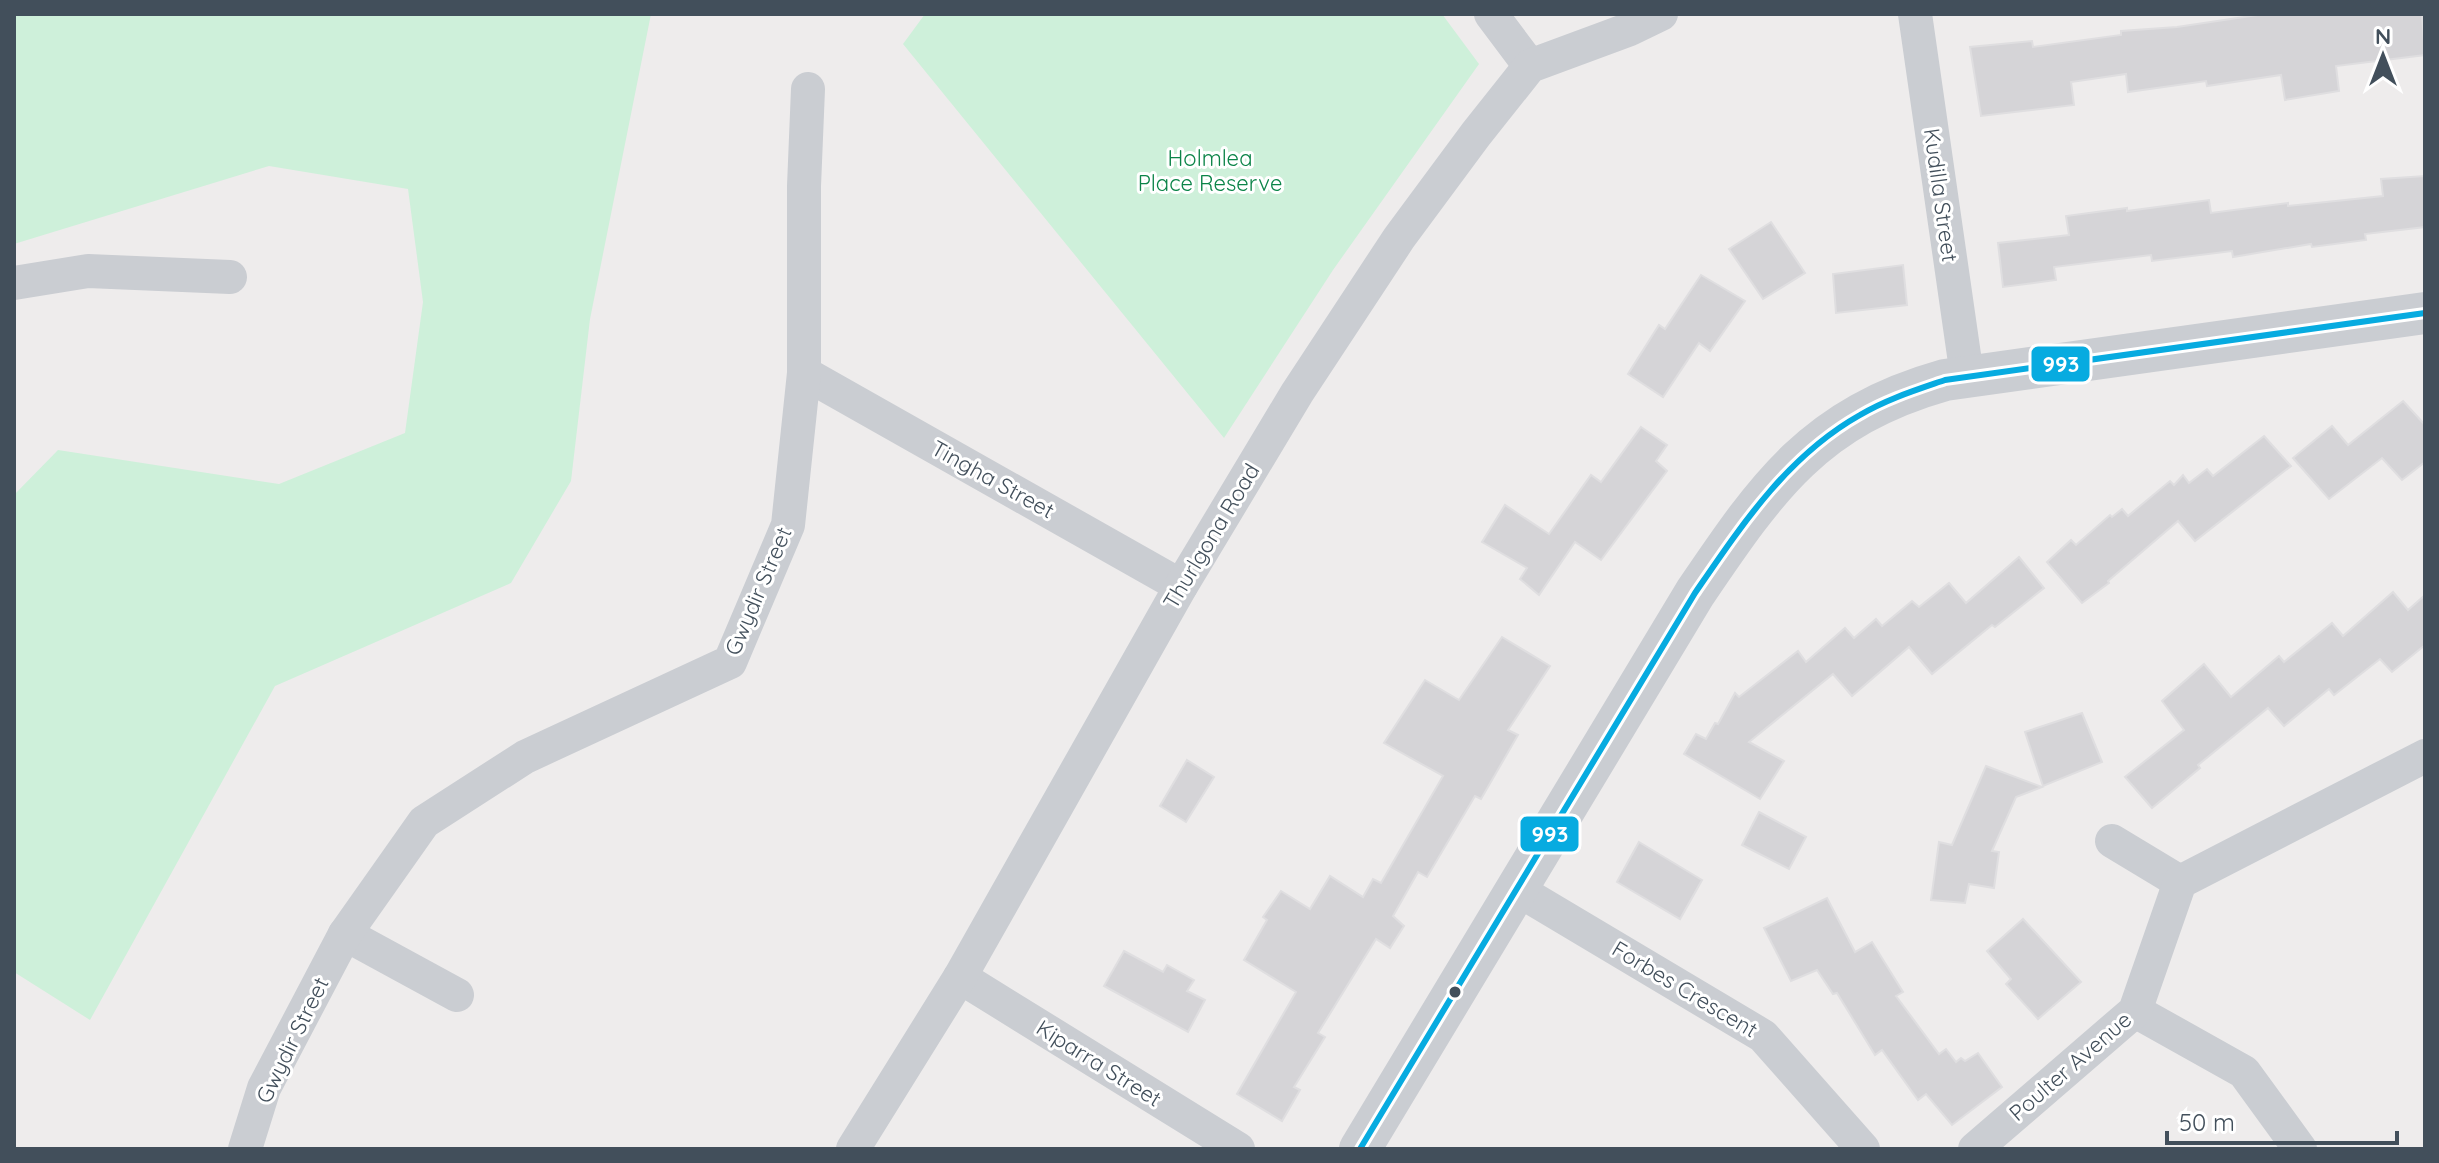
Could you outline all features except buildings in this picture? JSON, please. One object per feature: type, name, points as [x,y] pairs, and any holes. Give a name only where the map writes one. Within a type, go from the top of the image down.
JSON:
[{"type":"street","points":[[1491,14],[1530,66],[1630,29],[1661,14]]},
{"type":"street","name":"Kudilla Street","points":[[1915,14],[1967,376]]},
{"type":"street","name":"Thurlgona Road","points":[[853,1149],[960,977],[1181,586],[1297,393],[1391,251],[1530,66]]},
{"type":"street","name":"Gwydir Street","points":[[245,1149],[264,1088],[345,934],[424,822],[525,757],[730,662],[788,525],[804,373],[804,186],[808,89]]},
{"type":"street","points":[[14,283],[88,271],[230,277]]},
{"type":"street","points":[[1360,1149],[1695,593],[1739,528],[1775,482],[1802,455],[1863,412],[1921,387],[1967,376],[2425,313]]},
{"type":"street","name":"Tingha Street","points":[[804,373],[1181,586]]},
{"type":"street","points":[[2112,841],[2180,882],[2425,756]]},
{"type":"street","name":"Poulter Avenue","points":[[1975,1149],[2135,1011],[2180,882]]},
{"type":"street","name":"Forbes Crescent","points":[[1518,890],[1763,1036],[1863,1149]]},
{"type":"street","points":[[345,934],[457,995]]},
{"type":"street","name":"Kiparra Street","points":[[960,977],[1238,1149]]},
{"type":"street","points":[[2135,1011],[2244,1072],[2300,1149]]},
{"type":"green space","points":[[14,14],[651,14],[590,319],[571,481],[511,583],[275,686],[90,1020],[14,972],[14,495],[58,450],[279,484],[405,433],[423,302],[408,189],[269,166],[14,244]]},
{"type":"green space","name":"Holmlea Place Reserve","points":[[925,14],[1442,14],[1479,64],[1333,270],[1224,438],[903,44]]},
{"type":"transit line","name":"993","points":[[1360,1149],[1695,593],[1767,494],[1834,432],[1881,404],[1945,380],[2425,313]]}]
